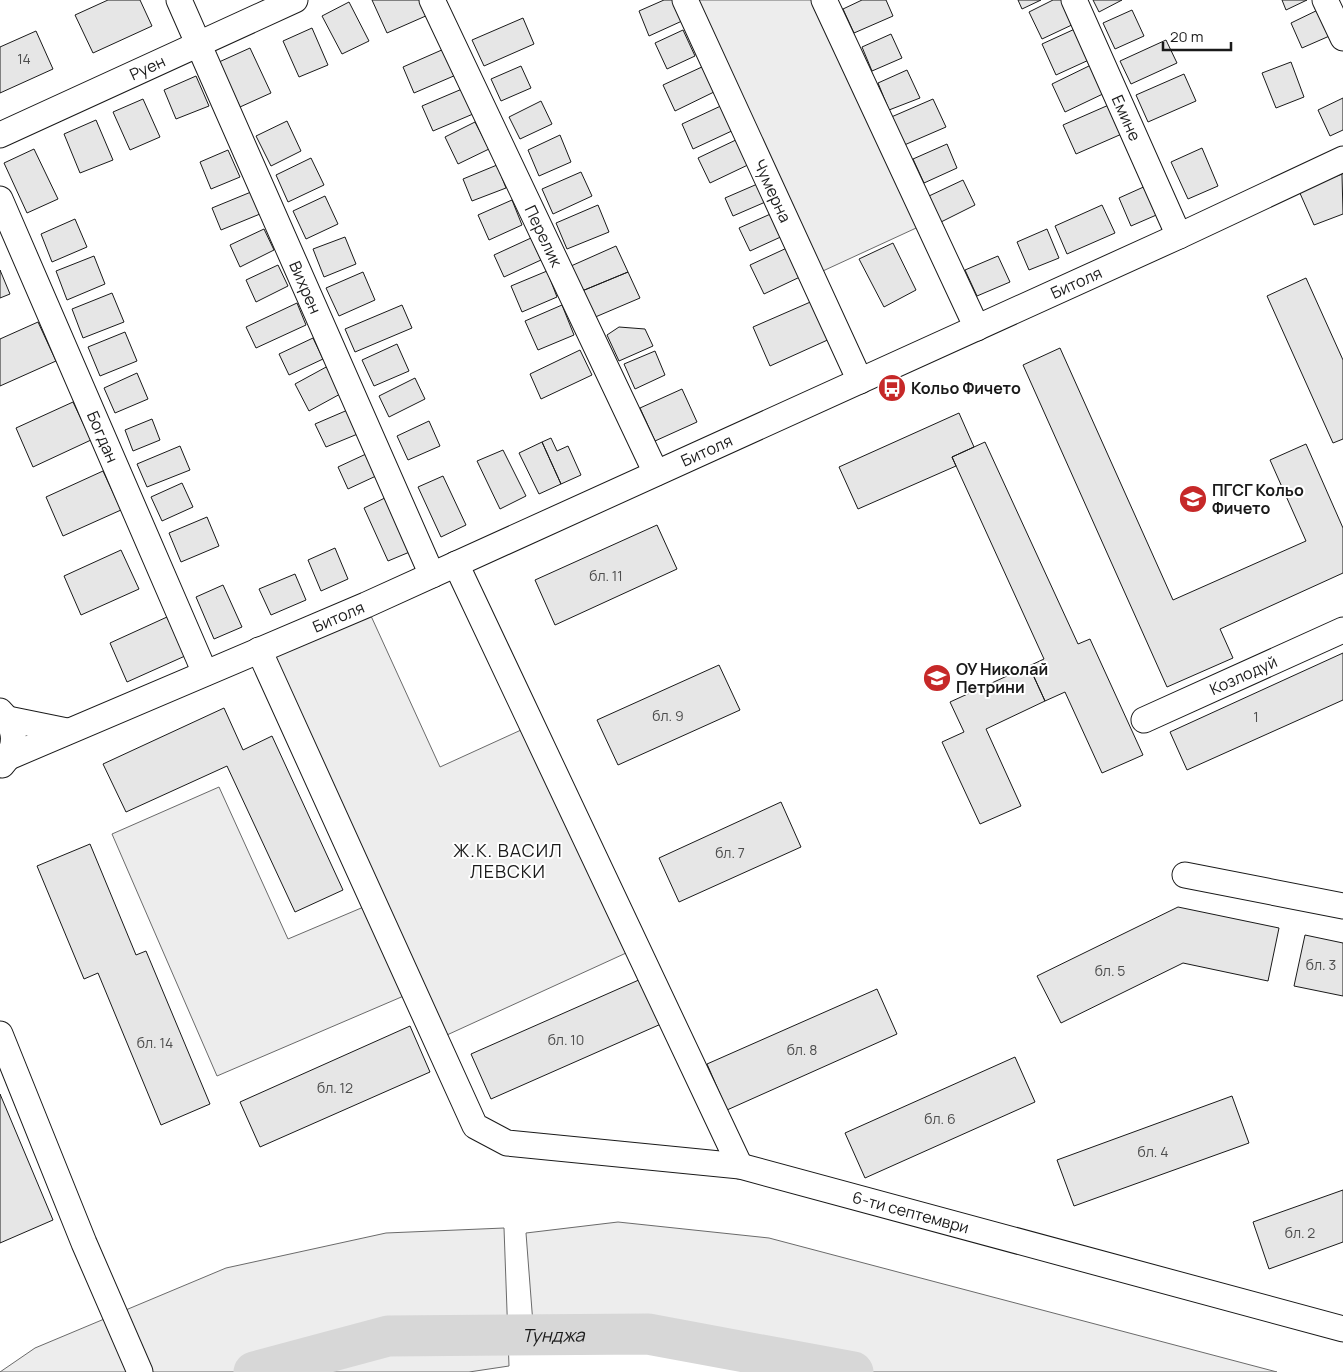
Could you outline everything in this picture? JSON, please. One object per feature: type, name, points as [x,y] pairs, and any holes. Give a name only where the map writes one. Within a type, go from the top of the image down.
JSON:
[{"type":"street","name":"Вихрен","points":[[179,0],[432,575]]},
{"type":"street","name":"Руен","points":[[0,135],[295,0]]},
{"type":"street","name":"Перелик","points":[[432,0],[656,473]]},
{"type":"street","name":"Чумерна","points":[[685,0],[860,381]]},
{"type":"street","points":[[824,0],[977,328]]},
{"type":"street","name":"Емине","points":[[1074,0],[1179,236]]},
{"type":"street","points":[[1325,0],[1343,38]]},
{"type":"street","name":"Битоля","points":[[4,762],[67,731],[432,575],[1179,236],[1343,159]]},
{"type":"street","name":"Богдан","points":[[0,199],[205,673]]},
{"type":"street","points":[[456,564],[740,1166]]},
{"type":"street","name":"Козлодуй","points":[[1144,720],[1343,630]]},
{"type":"street","name":"6-ти септември","points":[[259,650],[475,1126],[507,1144],[740,1166],[1343,1329]]},
{"type":"street","points":[[4,715],[67,731]]},
{"type":"street","points":[[4,715],[13,730],[14,744],[4,762]]},
{"type":"street","points":[[1185,875],[1343,906]]},
{"type":"street","points":[[0,1034],[84,1243],[140,1372]]},
{"type":"shaded area","points":[[685,0],[824,0],[927,223],[812,276]]},
{"type":"shaded area","points":[[366,605],[440,767],[532,725],[637,948],[436,1040],[413,992],[217,1076],[112,834],[219,787],[288,939],[373,903],[259,650]]},
{"type":"shaded area","points":[[618,1222],[769,1238],[1277,1372],[771,1372],[652,1353],[535,1350],[526,1233]]},
{"type":"shaded area","points":[[504,1228],[509,1366],[469,1372],[0,1372],[35,1348],[226,1268],[386,1233]]},
{"type":"building","points":[[108,0],[140,0],[152,26],[93,53],[75,15]]},
{"type":"building","points":[[372,0],[421,0],[428,15],[387,33]]},
{"type":"building","points":[[664,0],[673,0],[682,21],[649,36],[639,11]]},
{"type":"building","points":[[862,0],[886,0],[893,16],[854,33],[843,9]]},
{"type":"building","points":[[1018,0],[1041,0],[1022,9]]},
{"type":"building","points":[[1053,0],[1065,0],[1076,23],[1042,39],[1029,12]]},
{"type":"building","points":[[1093,0],[1122,0],[1099,12]]},
{"type":"building","points":[[1282,0],[1307,0],[1286,10]]},
{"type":"building","points":[[349,2],[369,41],[342,54],[322,16]]},
{"type":"building","points":[[1322,8],[1334,34],[1302,48],[1291,23]]},
{"type":"building","points":[[1132,10],[1144,36],[1115,49],[1103,23]]},
{"type":"building","points":[[523,18],[534,44],[484,66],[472,40]]},
{"type":"building","points":[[312,28],[328,65],[299,77],[283,41]]},
{"type":"building","points":[[1077,28],[1091,59],[1056,75],[1042,44]]},
{"type":"building","points":[[683,30],[695,56],[667,69],[655,43]]},
{"type":"building","points":[[36,31],[53,69],[0,93],[0,47]]},
{"type":"building","points":[[891,34],[902,58],[872,71],[862,47]]},
{"type":"building","points":[[1166,40],[1177,63],[1131,84],[1120,61]]},
{"type":"building","points":[[250,48],[271,93],[240,107],[219,62]]},
{"type":"building","points":[[444,49],[456,75],[414,93],[403,67]]},
{"type":"building","points":[[1291,62],[1304,97],[1276,108],[1262,73]]},
{"type":"building","points":[[1093,64],[1107,92],[1065,112],[1052,84]]},
{"type":"building","points":[[521,66],[531,88],[501,101],[491,79]]},
{"type":"building","points":[[704,66],[716,91],[675,111],[663,85]]},
{"type":"building","points":[[907,70],[920,98],[889,110],[878,83]]},
{"type":"building","points":[[1184,74],[1196,101],[1148,122],[1136,95]]},
{"type":"building","points":[[196,76],[209,106],[176,119],[164,90]]},
{"type":"building","points":[[462,89],[473,114],[433,131],[422,106]]},
{"type":"building","points":[[1343,98],[1343,130],[1330,136],[1318,110]]},
{"type":"building","points":[[143,99],[160,137],[130,150],[113,112]]},
{"type":"building","points":[[933,99],[946,127],[902,146],[889,118]]},
{"type":"building","points":[[541,101],[552,124],[520,139],[509,117]]},
{"type":"building","points":[[725,104],[736,129],[693,149],[682,124]]},
{"type":"building","points":[[1111,104],[1124,133],[1076,154],[1063,125]]},
{"type":"building","points":[[96,120],[113,160],[80,173],[64,134]]},
{"type":"building","points":[[287,121],[301,151],[271,166],[256,136]]},
{"type":"building","points":[[475,122],[489,149],[458,164],[445,137]]},
{"type":"building","points":[[560,135],[571,162],[539,176],[528,150]]},
{"type":"building","points":[[740,138],[752,163],[710,183],[698,158]]},
{"type":"building","points":[[947,144],[957,168],[924,183],[913,159]]},
{"type":"building","points":[[1202,148],[1218,186],[1188,199],[1171,162]]},
{"type":"building","points":[[34,149],[58,199],[27,213],[4,163]]},
{"type":"building","points":[[228,150],[240,177],[211,189],[200,162]]},
{"type":"building","points":[[311,158],[324,185],[288,202],[276,175]]},
{"type":"building","points":[[497,165],[506,188],[472,201],[463,179]]},
{"type":"building","points":[[581,172],[592,196],[553,214],[542,189]]},
{"type":"building","points":[[1342,174],[1343,214],[1314,225],[1299,191]]},
{"type":"building","points":[[963,180],[975,205],[941,222],[929,196]]},
{"type":"building","points":[[762,182],[770,200],[733,216],[725,198]]},
{"type":"building","points":[[1148,185],[1161,213],[1131,226],[1119,198]]},
{"type":"building","points":[[251,192],[260,214],[221,230],[212,208]]},
{"type":"building","points":[[325,196],[338,224],[306,239],[293,211]]},
{"type":"building","points":[[512,200],[522,225],[489,240],[478,215]]},
{"type":"building","points":[[598,205],[609,232],[567,249],[556,223]]},
{"type":"building","points":[[1102,205],[1115,233],[1067,254],[1055,226]]},
{"type":"building","points":[[775,212],[785,235],[750,251],[739,228]]},
{"type":"building","points":[[75,219],[87,247],[52,262],[41,234]]},
{"type":"building","points":[[264,229],[274,250],[240,267],[230,245]]},
{"type":"building","points":[[1047,229],[1059,258],[1029,270],[1017,242]]},
{"type":"building","points":[[345,237],[356,264],[324,277],[313,249]]},
{"type":"building","points":[[531,238],[541,260],[504,277],[494,255]]},
{"type":"building","points":[[893,243],[916,290],[884,307],[859,259]]},
{"type":"building","points":[[616,246],[628,272],[582,291],[571,266]]},
{"type":"building","points":[[789,247],[802,276],[764,294],[750,265]]},
{"type":"building","points":[[94,256],[105,284],[67,300],[56,271]]},
{"type":"building","points":[[998,256],[1010,282],[977,296],[965,270]]},
{"type":"building","points":[[278,265],[288,286],[256,302],[246,280]]},
{"type":"building","points":[[0,270],[10,294],[0,298]]},
{"type":"building","points":[[547,271],[557,297],[522,312],[511,286]]},
{"type":"building","points":[[363,272],[375,300],[339,316],[326,288]]},
{"type":"building","points":[[628,272],[640,298],[593,318],[582,291]]},
{"type":"building","points":[[1306,278],[1343,360],[1343,439],[1333,443],[1267,296]]},
{"type":"building","points":[[112,293],[124,322],[83,338],[72,309]]},
{"type":"building","points":[[815,300],[832,338],[770,366],[753,327]]},
{"type":"building","points":[[297,303],[306,325],[256,348],[246,327]]},
{"type":"building","points":[[402,305],[412,328],[355,352],[345,329]]},
{"type":"building","points":[[562,305],[574,335],[538,350],[525,321]]},
{"type":"building","points":[[38,322],[56,361],[0,386],[0,339]]},
{"type":"building","points":[[619,327],[645,329],[653,346],[619,361],[607,335]]},
{"type":"building","points":[[125,332],[137,361],[100,376],[88,347]]},
{"type":"building","points":[[313,338],[323,359],[289,375],[279,354]]},
{"type":"building","points":[[397,344],[409,371],[374,386],[362,360]]},
{"type":"building","points":[[1060,348],[1173,600],[1306,541],[1270,460],[1306,444],[1343,528],[1343,573],[1220,629],[1233,658],[1167,687],[1023,365]]},
{"type":"building","points":[[580,350],[592,375],[541,399],[530,374]]},
{"type":"building","points":[[655,351],[665,375],[635,389],[624,364]]},
{"type":"building","points":[[328,366],[342,393],[309,411],[295,384]]},
{"type":"building","points":[[137,373],[148,399],[115,413],[104,388]]},
{"type":"building","points":[[415,378],[425,399],[389,417],[379,396]]},
{"type":"building","points":[[682,389],[697,422],[655,441],[640,408]]},
{"type":"building","points":[[73,402],[91,440],[33,467],[16,428]]},
{"type":"building","points":[[350,409],[360,433],[326,447],[315,424]]},
{"type":"building","points":[[959,413],[974,447],[952,457],[956,466],[858,509],[839,467]]},
{"type":"building","points":[[152,419],[160,440],[133,451],[125,430]]},
{"type":"building","points":[[429,421],[440,446],[408,460],[397,436]]},
{"type":"building","points":[[551,438],[557,451],[568,446],[581,475],[561,484],[542,442]]},
{"type":"building","points":[[542,442],[561,484],[539,494],[519,453]]},
{"type":"building","points":[[985,442],[1078,644],[1090,639],[1143,755],[1102,773],[1065,692],[1045,701],[1029,666],[1044,659],[952,457]]},
{"type":"building","points":[[180,446],[190,470],[147,487],[137,464]]},
{"type":"building","points":[[503,450],[526,496],[500,509],[477,461]]},
{"type":"building","points":[[366,454],[376,476],[348,489],[338,467]]},
{"type":"building","points":[[103,471],[121,510],[63,536],[46,497]]},
{"type":"building","points":[[443,476],[466,525],[441,537],[418,487]]},
{"type":"building","points":[[182,483],[193,507],[162,521],[151,497]]},
{"type":"building","points":[[389,496],[412,551],[388,561],[364,508]]},
{"type":"building","points":[[207,517],[219,546],[181,562],[169,533]]},
{"type":"building","points":[[657,525],[677,569],[555,625],[535,580]]},
{"type":"building","points":[[335,548],[348,579],[321,591],[308,560]]},
{"type":"building","points":[[121,550],[139,589],[81,615],[64,576]]},
{"type":"building","points":[[295,574],[306,600],[271,615],[259,589]]},
{"type":"building","points":[[223,585],[242,627],[214,639],[196,597]]},
{"type":"building","points":[[167,617],[185,656],[127,682],[110,643]]},
{"type":"building","points":[[1343,653],[1343,700],[1187,770],[1170,732]]},
{"type":"building","points":[[719,665],[740,710],[618,765],[597,720]]},
{"type":"building","points":[[1029,666],[1045,701],[986,729],[1021,806],[980,824],[942,742],[964,732],[950,702]]},
{"type":"building","points":[[224,708],[243,750],[272,736],[343,890],[295,912],[227,766],[126,812],[103,764]]},
{"type":"building","points":[[781,802],[801,847],[679,902],[659,858]]},
{"type":"building","points":[[90,844],[136,955],[146,951],[210,1104],[161,1125],[98,973],[84,979],[37,866]]},
{"type":"building","points":[[1178,907],[1279,928],[1268,981],[1183,963],[1061,1023],[1037,976]]},
{"type":"building","points":[[1305,935],[1343,943],[1343,996],[1294,986]]},
{"type":"building","points":[[641,979],[661,1024],[491,1099],[471,1054]]},
{"type":"building","points":[[877,989],[897,1034],[727,1110],[707,1064]]},
{"type":"building","points":[[410,1026],[430,1072],[260,1147],[240,1102]]},
{"type":"building","points":[[1015,1057],[1035,1102],[865,1178],[845,1133]]},
{"type":"building","points":[[0,1094],[53,1220],[0,1243]]},
{"type":"building","points":[[1232,1096],[1249,1143],[1074,1206],[1057,1160]]},
{"type":"building","points":[[1343,1190],[1343,1242],[1269,1269],[1253,1222]]},
{"type":"waterway","name":"Тунджа","points":[[254,1372],[388,1336],[648,1334],[853,1372]]},
{"type":"place","name":"Кольо Фичето","points":[[892,388]]},
{"type":"place","name":"ПГСГ Кольо Фичето","points":[[1193,499]]},
{"type":"place","name":"ОУ Николай Петрини","points":[[937,678]]},
{"type":"district","name":"Ж.К. ВАСИЛ ЛЕВСКИ","points":[[508,860]]}]
